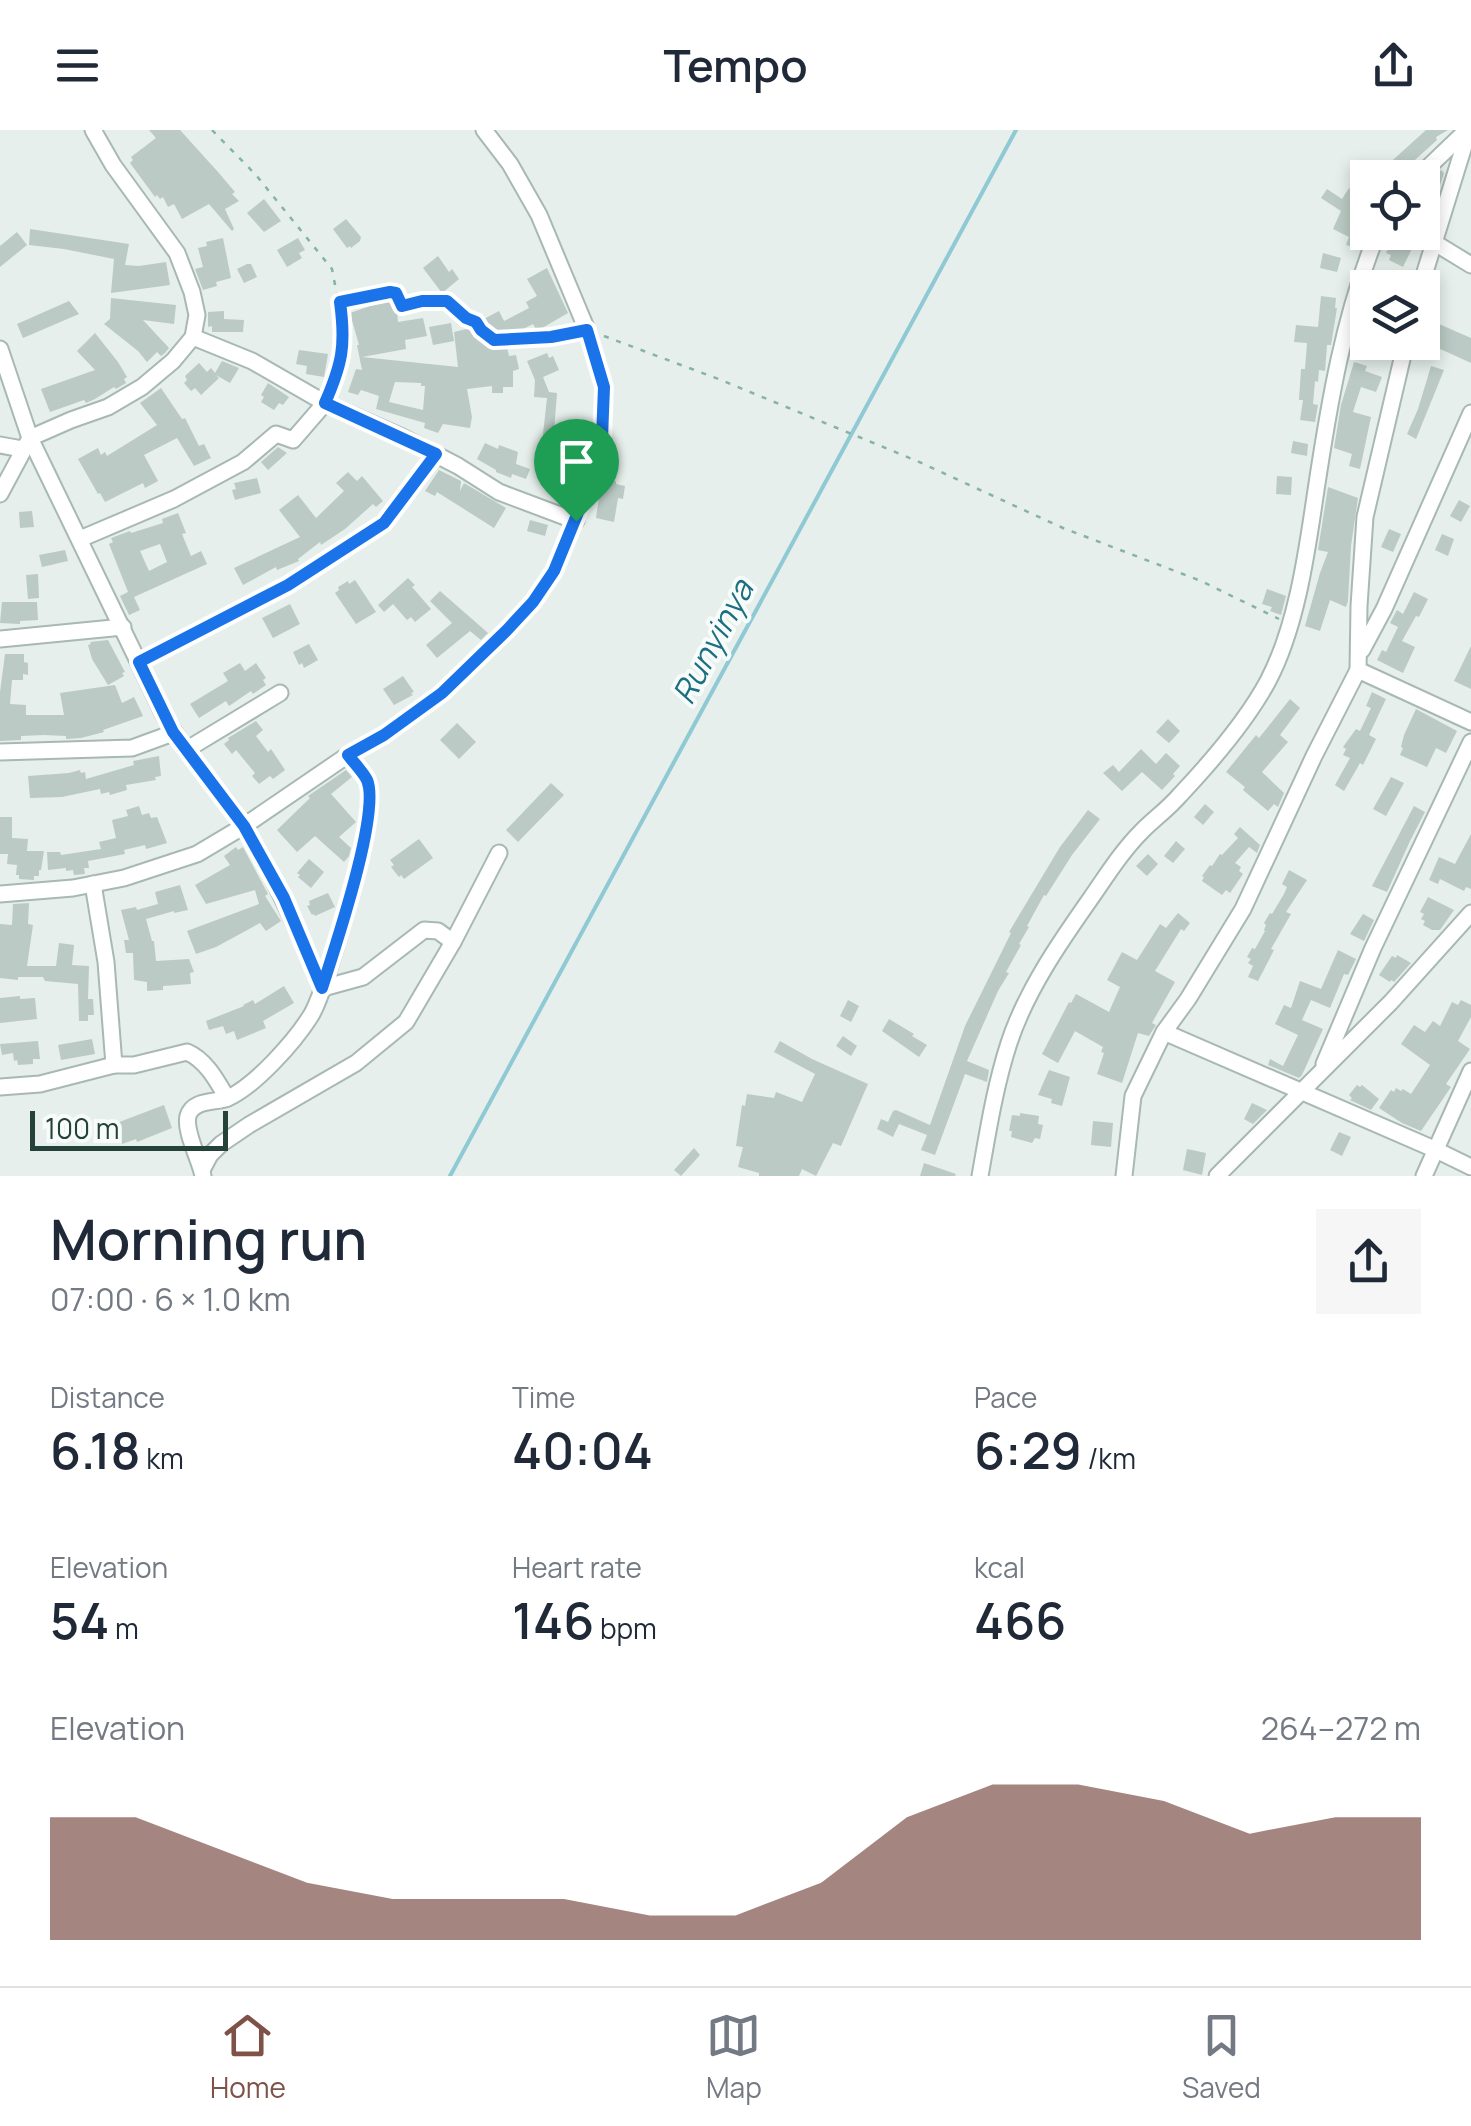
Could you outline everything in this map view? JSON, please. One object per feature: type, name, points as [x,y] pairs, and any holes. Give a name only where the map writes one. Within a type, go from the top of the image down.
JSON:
[{"type":"street","points":[[0,446],[26,443],[108,407],[173,361],[194,337],[197,315],[177,253],[113,165],[93,130]]},
{"type":"street","points":[[0,894],[124,878],[197,854],[384,735],[442,693],[533,602],[554,571],[576,521],[602,438],[604,387],[587,330],[539,216],[510,164],[484,130]]},
{"type":"street","points":[[1437,160],[1468,130]]},
{"type":"street","points":[[1440,226],[1468,130]]},
{"type":"street","points":[[1440,246],[1471,265]]},
{"type":"street","points":[[980,1176],[994,1094],[1010,1038],[1033,989],[1122,854],[1179,797],[1239,726],[1268,680],[1290,624],[1306,559],[1329,412],[1352,306],[1371,250]]},
{"type":"street","points":[[194,337],[252,361],[325,403],[436,454],[500,492],[576,521]]},
{"type":"street","points":[[0,349],[26,443],[80,538],[173,732],[244,826],[284,898],[322,988]]},
{"type":"street","points":[[1359,661],[1366,516],[1402,360]]},
{"type":"street","points":[[80,538],[174,500],[243,462],[276,434],[293,440],[325,403]]},
{"type":"street","points":[[1124,1176],[1133,1096],[1164,1032],[1243,910],[1471,414]]},
{"type":"street","points":[[0,494],[26,443]]},
{"type":"street","points":[[139,662],[288,585],[384,523],[436,454]]},
{"type":"street","points":[[0,639],[122,627]]},
{"type":"street","points":[[1359,661],[1471,722]]},
{"type":"street","points":[[186,750],[280,693]]},
{"type":"street","points":[[0,752],[132,748],[173,732]]},
{"type":"street","points":[[1321,1072],[1373,948],[1471,742]]},
{"type":"street","points":[[202,1173],[188,1129],[191,1110],[227,1098],[270,1067],[312,1015],[322,988],[370,816],[368,782],[348,755]]},
{"type":"street","points":[[202,1173],[220,1144],[356,1063],[406,1022],[454,942],[499,853]]},
{"type":"street","points":[[93,884],[106,962],[114,1065]]},
{"type":"street","points":[[1216,1176],[1391,1002],[1471,913]]},
{"type":"street","points":[[322,988],[362,977],[424,930],[438,931],[454,942]]},
{"type":"street","points":[[1164,1032],[1471,1167]]},
{"type":"street","points":[[0,1087],[40,1084],[114,1065],[194,1054],[227,1098]]},
{"type":"street","points":[[1424,1176],[1471,1071]]},
{"type":"path","points":[[212,130],[256,174],[332,269],[343,326],[341,367],[325,403]]},
{"type":"path","points":[[340,302],[390,292],[396,293],[402,306],[447,301],[494,340],[551,337],[587,330],[917,461],[1063,528],[1201,581],[1290,624]]},
{"type":"building","points":[[149,130],[180,130],[235,192],[232,194],[239,201],[225,209],[232,231],[209,204],[182,219],[174,204],[168,207],[163,197],[155,197],[130,163],[131,157],[156,138]]},
{"type":"building","points":[[1426,130],[1448,130],[1415,160],[1393,160]]},
{"type":"building","points":[[1327,189],[1342,199],[1350,189],[1350,246],[1346,245],[1349,237],[1333,229],[1341,211],[1321,198]]},
{"type":"building","points":[[264,199],[281,221],[264,232],[247,213]]},
{"type":"building","points":[[346,219],[361,237],[351,248],[333,229]]},
{"type":"building","points":[[30,229],[129,244],[125,265],[166,262],[170,285],[111,293],[114,259],[29,245]]},
{"type":"building","points":[[17,232],[27,245],[0,267],[0,246]]},
{"type":"building","points":[[223,238],[231,278],[203,290],[195,269],[203,267],[198,248]]},
{"type":"building","points":[[298,238],[305,250],[299,253],[302,258],[287,267],[277,250]]},
{"type":"building","points":[[1411,250],[1403,267],[1389,260],[1391,255],[1386,253]]},
{"type":"building","points":[[1323,253],[1341,258],[1337,272],[1320,268]]},
{"type":"building","points":[[438,256],[459,279],[442,293],[423,268]]},
{"type":"building","points":[[251,264],[257,277],[244,283],[237,269]]},
{"type":"building","points":[[547,268],[568,313],[537,331],[533,324],[505,338],[509,356],[516,355],[519,369],[513,371],[513,387],[503,387],[503,393],[492,393],[492,386],[467,389],[470,428],[443,424],[438,433],[424,428],[425,423],[376,409],[379,396],[361,390],[358,395],[348,392],[356,369],[362,370],[350,313],[396,300],[398,322],[423,318],[427,336],[405,340],[406,349],[362,357],[458,367],[454,332],[484,325],[482,320],[499,311],[504,321],[529,308],[526,302],[537,296],[527,279]],"holes":[[[395,382],[425,386],[423,410],[389,402]]]},
{"type":"building","points":[[1321,296],[1336,298],[1337,308],[1325,371],[1319,370],[1318,382],[1315,381],[1315,422],[1300,420],[1301,369],[1305,369],[1307,343],[1294,342],[1296,325],[1318,327]]},
{"type":"building","points":[[111,298],[176,305],[174,324],[143,320],[169,348],[165,353],[161,356],[157,352],[147,362],[104,324],[110,319]]},
{"type":"building","points":[[69,301],[79,314],[23,338],[17,324]]},
{"type":"building","points":[[224,311],[224,319],[244,320],[243,332],[212,332],[208,312]]},
{"type":"building","points":[[451,323],[454,341],[433,345],[429,327]]},
{"type":"building","points":[[1440,324],[1471,338],[1471,363],[1440,349]]},
{"type":"building","points":[[95,333],[118,362],[127,377],[126,383],[86,403],[84,400],[50,412],[41,389],[95,370],[77,351]]},
{"type":"building","points":[[299,350],[328,354],[324,377],[306,374],[307,366],[296,364]]},
{"type":"building","points":[[547,353],[549,358],[553,356],[559,370],[543,377],[549,392],[557,393],[555,446],[542,443],[547,398],[534,397],[535,380],[527,361]]},
{"type":"building","points":[[222,361],[239,368],[230,383],[216,375],[219,378],[201,395],[184,383],[185,376],[199,363],[207,372],[211,368],[215,373]]},
{"type":"building","points":[[1354,362],[1382,377],[1376,392],[1361,387],[1353,412],[1371,417],[1360,469],[1349,466],[1352,454],[1334,448]]},
{"type":"building","points":[[1431,366],[1444,370],[1416,439],[1407,434]]},
{"type":"building","points":[[268,383],[289,397],[274,410],[261,402]]},
{"type":"building","points":[[161,388],[211,458],[194,466],[177,438],[144,455],[158,481],[145,488],[143,483],[105,502],[78,459],[98,448],[101,455],[105,452],[107,456],[157,425],[140,403]]},
{"type":"building","points":[[1293,441],[1308,444],[1307,456],[1291,453]]},
{"type":"building","points":[[485,443],[518,452],[516,464],[530,469],[526,479],[496,472],[477,459]]},
{"type":"building","points":[[278,447],[287,453],[268,470],[261,462]]},
{"type":"building","points":[[560,468],[578,475],[571,494],[553,487]]},
{"type":"building","points":[[439,470],[461,481],[460,491],[464,483],[506,508],[494,528],[437,492],[435,496],[425,491]]},
{"type":"building","points":[[348,472],[357,481],[362,476],[383,501],[376,507],[373,504],[299,561],[277,570],[276,567],[243,585],[234,568],[300,537],[279,510],[298,495],[316,518],[344,491],[336,483]]},
{"type":"building","points":[[1277,476],[1292,477],[1291,495],[1276,494]]},
{"type":"building","points":[[257,478],[261,493],[235,500],[234,483]]},
{"type":"building","points":[[606,479],[625,486],[623,499],[618,498],[614,522],[596,518]]},
{"type":"building","points":[[1328,487],[1358,498],[1348,601],[1346,607],[1330,600],[1320,631],[1305,626],[1328,552],[1318,550]]},
{"type":"building","points":[[1459,500],[1470,506],[1461,522],[1450,516]]},
{"type":"building","points":[[32,511],[34,527],[20,528],[19,512]]},
{"type":"building","points":[[178,513],[191,556],[201,551],[207,564],[134,597],[140,610],[129,615],[120,596],[128,592],[109,544],[113,542],[111,538],[163,523],[162,519]],"holes":[[[160,544],[167,562],[149,571],[140,551]]]},
{"type":"building","points":[[530,520],[548,525],[545,536],[527,531]]},
{"type":"building","points":[[1389,529],[1401,534],[1393,552],[1381,547]]},
{"type":"building","points":[[1442,534],[1454,539],[1448,556],[1435,550]]},
{"type":"building","points":[[65,550],[68,561],[42,567],[39,555]]},
{"type":"building","points":[[38,574],[39,598],[28,599],[26,575]]},
{"type":"building","points":[[408,578],[431,609],[415,622],[411,617],[407,620],[393,604],[384,612],[378,605]]},
{"type":"building","points":[[355,580],[376,612],[356,624],[335,593],[338,587]]},
{"type":"building","points":[[1267,589],[1286,596],[1281,615],[1262,604]]},
{"type":"building","points":[[440,591],[488,633],[481,640],[470,631],[437,658],[426,645],[452,623],[430,601]]},
{"type":"building","points":[[1414,592],[1428,599],[1402,641],[1415,647],[1403,673],[1377,660],[1382,650],[1386,652],[1398,627],[1390,623],[1397,610],[1403,614]]},
{"type":"building","points":[[2,602],[37,602],[38,620],[0,623]]},
{"type":"building","points":[[290,604],[300,624],[273,638],[262,618]]},
{"type":"building","points":[[108,640],[125,672],[108,685],[88,645]]},
{"type":"building","points":[[309,644],[318,660],[304,668],[293,652]]},
{"type":"building","points":[[1471,646],[1471,689],[1454,681]]},
{"type":"building","points":[[5,654],[24,654],[24,662],[28,663],[28,675],[23,674],[23,680],[12,680],[10,704],[26,705],[26,715],[64,715],[60,693],[115,685],[122,703],[134,697],[143,716],[81,738],[44,735],[0,741]]},
{"type":"building","points":[[240,663],[245,671],[256,663],[266,685],[229,706],[226,701],[199,718],[190,704],[228,681],[223,673]]},
{"type":"building","points":[[403,676],[414,692],[394,705],[383,689]]},
{"type":"building","points":[[1372,692],[1386,699],[1369,735],[1376,739],[1344,791],[1335,785],[1350,758],[1343,755],[1343,747],[1356,729],[1360,731],[1371,708],[1366,706]]},
{"type":"building","points":[[1290,699],[1300,708],[1280,735],[1288,742],[1262,772],[1284,793],[1278,807],[1274,804],[1268,811],[1226,772]]},
{"type":"building","points":[[1416,709],[1457,731],[1446,753],[1436,748],[1427,767],[1400,755]]},
{"type":"building","points":[[1168,719],[1180,731],[1169,743],[1156,732]]},
{"type":"building","points":[[256,721],[263,730],[256,736],[285,770],[259,784],[236,750],[232,754],[224,744]]},
{"type":"building","points":[[457,723],[476,742],[459,759],[440,740]]},
{"type":"building","points":[[1141,749],[1156,764],[1166,753],[1180,766],[1162,790],[1142,772],[1122,791],[1103,773],[1113,765],[1119,772]]},
{"type":"building","points":[[159,756],[161,776],[126,785],[127,790],[110,795],[101,794],[100,789],[62,797],[30,798],[28,776],[80,770],[85,772],[86,779],[134,765],[133,761]]},
{"type":"building","points":[[346,770],[352,777],[331,794],[356,822],[339,837],[351,848],[349,856],[344,862],[315,836],[297,852],[277,830],[308,796]]},
{"type":"building","points":[[1391,777],[1404,783],[1386,816],[1373,809]]},
{"type":"building","points":[[551,783],[564,795],[518,842],[506,830]]},
{"type":"building","points":[[1205,804],[1214,812],[1203,825],[1194,817]]},
{"type":"building","points":[[139,806],[142,815],[157,817],[167,843],[88,861],[85,874],[74,875],[73,870],[66,868],[48,870],[47,852],[61,855],[101,849],[99,842],[116,838],[112,820],[128,816],[126,810]]},
{"type":"building","points":[[1414,806],[1425,812],[1387,892],[1372,886]]},
{"type":"building","points":[[1088,810],[1100,819],[1044,895],[967,1061],[989,1070],[987,1082],[965,1074],[935,1155],[921,1150],[927,1135],[899,1124],[893,1137],[877,1129],[881,1119],[888,1122],[896,1110],[930,1125],[965,1026],[1009,932],[1060,847]]},
{"type":"building","points":[[0,817],[12,817],[12,838],[28,839],[27,851],[44,851],[39,876],[34,876],[34,880],[19,879],[17,865],[7,864],[8,854],[0,854]]},
{"type":"building","points":[[1240,827],[1260,845],[1257,853],[1249,847],[1235,863],[1243,874],[1230,893],[1226,890],[1222,895],[1202,881],[1202,876],[1238,838],[1234,834]]},
{"type":"building","points":[[1471,834],[1471,889],[1466,887],[1464,891],[1440,879],[1438,884],[1429,880],[1439,857],[1455,864]]},
{"type":"building","points":[[419,839],[433,858],[404,879],[399,877],[390,860]]},
{"type":"building","points":[[1176,841],[1185,849],[1173,863],[1164,856]]},
{"type":"building","points":[[243,847],[281,921],[266,931],[260,923],[196,954],[187,931],[259,904],[255,890],[206,904],[195,885],[230,865],[224,856]]},
{"type":"building","points":[[1148,854],[1158,864],[1147,876],[1136,866]]},
{"type":"building","points":[[309,859],[324,872],[311,888],[297,873]]},
{"type":"building","points":[[1289,870],[1307,880],[1286,912],[1291,914],[1258,981],[1248,977],[1253,966],[1247,957],[1284,894],[1287,887],[1282,884]]},
{"type":"building","points":[[180,885],[188,910],[146,919],[156,961],[189,959],[194,972],[190,973],[191,984],[147,991],[147,982],[134,980],[133,953],[126,953],[124,940],[129,940],[121,910],[158,904],[155,892]]},
{"type":"building","points":[[328,893],[335,907],[312,915],[307,906],[309,901]]},
{"type":"building","points":[[1428,897],[1454,910],[1440,930],[1423,925],[1424,914],[1420,912]]},
{"type":"building","points":[[29,903],[28,924],[33,925],[27,966],[56,966],[59,943],[74,945],[72,965],[89,966],[88,999],[93,999],[94,1015],[88,1015],[88,1021],[79,1021],[78,984],[45,981],[43,977],[0,978],[0,924],[12,925],[13,904]]},
{"type":"building","points":[[1178,913],[1190,923],[1184,931],[1181,929],[1155,971],[1175,982],[1149,1036],[1138,1033],[1122,1083],[1097,1074],[1103,1047],[1075,1031],[1058,1063],[1042,1054],[1076,994],[1109,1012],[1120,987],[1107,980],[1122,952],[1137,960],[1160,924],[1166,928]]},
{"type":"building","points":[[1363,914],[1374,920],[1364,941],[1350,934]]},
{"type":"building","points":[[1338,950],[1356,959],[1348,975],[1344,974],[1330,1008],[1311,1000],[1302,1020],[1323,1029],[1302,1075],[1299,1078],[1268,1065],[1270,1059],[1283,1066],[1298,1035],[1275,1024],[1284,1005],[1291,1008],[1300,981],[1321,989]]},
{"type":"building","points":[[1392,956],[1411,963],[1390,982],[1379,975]]},
{"type":"building","points":[[284,986],[294,1003],[263,1021],[266,1028],[237,1040],[234,1031],[226,1034],[223,1026],[209,1030],[206,1021],[253,1000],[255,1004]]},
{"type":"building","points":[[0,998],[35,998],[37,1019],[0,1023]]},
{"type":"building","points":[[848,1000],[859,1006],[851,1022],[840,1016]]},
{"type":"building","points":[[1461,1000],[1471,1005],[1471,1017],[1458,1041],[1470,1049],[1446,1084],[1451,1087],[1421,1131],[1379,1108],[1391,1090],[1403,1089],[1411,1094],[1430,1065],[1401,1044],[1414,1025],[1425,1032],[1433,1021],[1440,1026],[1452,1002],[1458,1005]]},
{"type":"building","points":[[889,1019],[927,1045],[919,1057],[882,1031]]},
{"type":"building","points":[[843,1036],[857,1046],[851,1056],[836,1046]]},
{"type":"building","points":[[92,1039],[95,1054],[61,1060],[58,1045]]},
{"type":"building","points":[[38,1041],[40,1059],[33,1059],[33,1064],[18,1065],[13,1053],[2,1055],[0,1044]]},
{"type":"building","points":[[780,1041],[868,1084],[841,1146],[833,1143],[816,1176],[802,1169],[799,1176],[759,1176],[738,1167],[743,1147],[736,1146],[747,1094],[774,1098],[776,1092],[802,1102],[815,1074],[774,1052]]},
{"type":"building","points":[[1049,1070],[1070,1077],[1062,1106],[1038,1095]]},
{"type":"building","points":[[1357,1085],[1379,1099],[1371,1110],[1350,1100],[1349,1095]]},
{"type":"building","points":[[1252,1103],[1267,1110],[1253,1124],[1244,1119]]},
{"type":"building","points":[[164,1105],[172,1128],[122,1144],[114,1124]]},
{"type":"building","points":[[1012,1115],[1039,1116],[1038,1124],[1043,1125],[1040,1139],[1035,1138],[1032,1143],[1011,1137]]},
{"type":"building","points":[[1093,1121],[1113,1123],[1111,1147],[1091,1145]]},
{"type":"building","points":[[1339,1132],[1351,1137],[1342,1156],[1330,1150]]},
{"type":"building","points":[[694,1148],[700,1155],[681,1176],[674,1170]]},
{"type":"building","points":[[1187,1149],[1206,1153],[1202,1175],[1183,1170]]},
{"type":"building","points":[[924,1163],[956,1174],[920,1176]]},
{"type":"waterway","name":"Runyinya","points":[[450,1176],[1016,130]]},
{"type":"route","points":[[390,292],[396,293],[402,306],[447,301],[494,340],[551,337],[587,330],[604,387],[602,438],[576,521],[554,571],[507,630],[442,693],[384,735],[348,755],[368,782],[370,816],[322,988],[284,898],[244,826],[173,732],[139,662],[288,585],[384,523],[436,454],[325,403],[341,367],[340,302],[390,292]]}]
